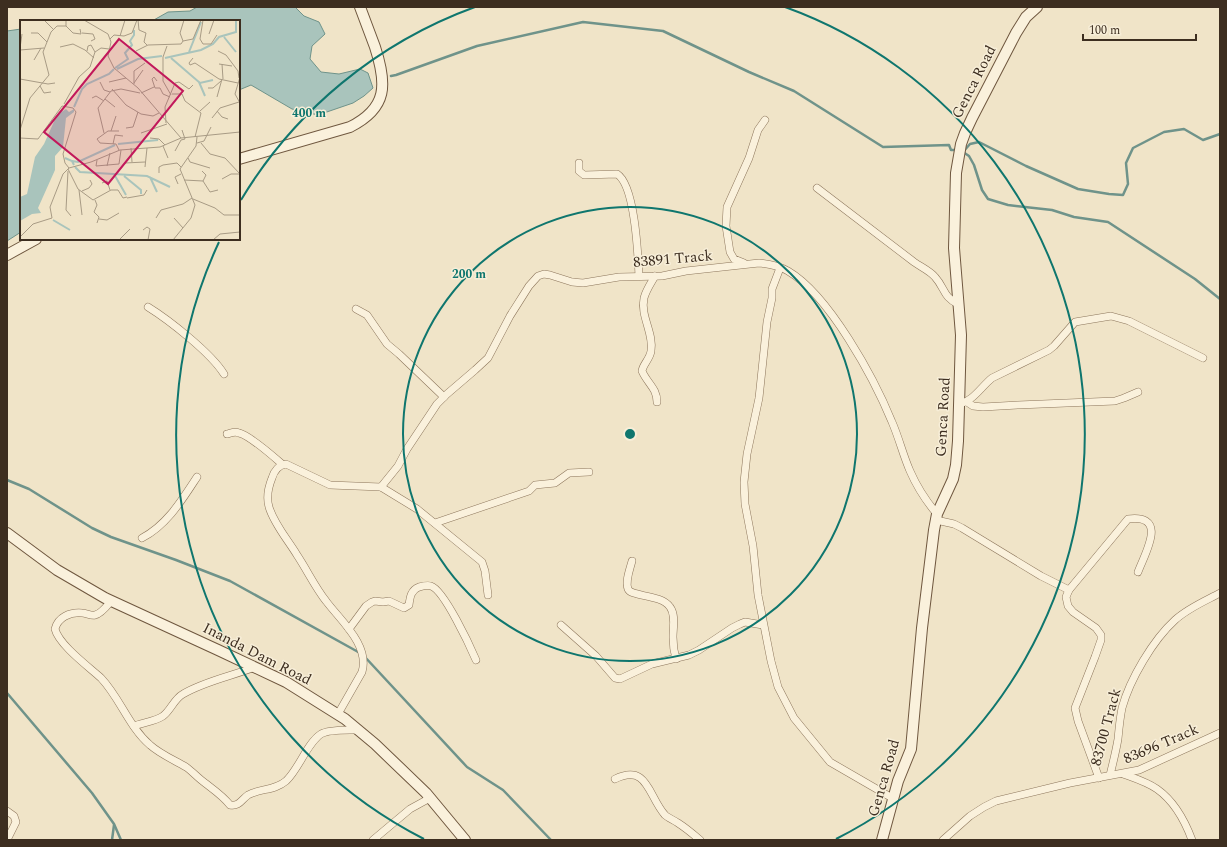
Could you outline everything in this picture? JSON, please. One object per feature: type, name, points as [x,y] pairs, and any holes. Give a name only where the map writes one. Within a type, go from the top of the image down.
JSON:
[{"type":"street","points":[[240,159],[350,127],[369,115],[381,96],[383,86],[382,75],[373,43],[360,7]]},
{"type":"street","name":"Genca Road","points":[[882,840],[898,781],[910,749],[922,628],[936,517],[953,479],[964,403],[961,335],[954,248],[956,173],[961,144],[972,118],[1016,33],[1026,17],[1037,7]]},
{"type":"street","points":[[750,264],[737,260],[730,252],[726,215],[727,206],[731,195],[749,158],[758,130],[765,120]]},
{"type":"street","points":[[579,163],[579,171],[584,175],[617,174],[623,180],[630,198],[637,240],[639,276]]},
{"type":"street","points":[[817,188],[914,262],[930,272],[938,280],[947,297],[958,304]]},
{"type":"street","points":[[7,255],[34,240]]},
{"type":"street","name":"83891 Track","points":[[381,487],[398,466],[430,414],[444,397],[488,358],[510,316],[529,286],[538,276],[544,274],[572,282],[583,283],[619,277],[655,276],[750,264],[768,264],[780,268],[797,278],[815,294],[829,311],[857,353],[887,409],[909,470],[936,517]]},
{"type":"street","points":[[780,268],[772,289],[759,398],[747,454],[744,482],[745,504],[753,546],[763,625],[778,687],[794,718],[830,762],[894,799]]},
{"type":"street","points":[[655,276],[647,289],[644,299],[644,307],[650,329],[651,352],[642,371],[655,390],[657,402]]},
{"type":"street","points":[[148,307],[157,312],[219,365],[224,374]]},
{"type":"street","points":[[356,309],[367,315],[387,344],[405,359],[444,397]]},
{"type":"street","points":[[964,403],[973,398],[984,384],[992,378],[1049,350],[1075,322],[1111,316],[1129,321],[1203,358]]},
{"type":"street","points":[[964,403],[983,408],[1024,404],[1115,400],[1138,392]]},
{"type":"street","points":[[227,434],[235,432],[244,434],[282,464],[291,466],[330,485],[381,487],[418,509],[482,562],[485,571],[488,595]]},
{"type":"street","points":[[282,464],[273,475],[267,492],[267,500],[271,512],[319,592],[349,629],[362,654],[362,672],[338,714]]},
{"type":"street","points":[[435,524],[500,502],[523,492],[530,491],[535,485],[555,483],[569,473],[589,472]]},
{"type":"street","points":[[142,538],[149,535],[166,520],[197,477]]},
{"type":"street","points":[[936,517],[962,528],[1041,576],[1069,590]]},
{"type":"street","points":[[1099,778],[1078,721],[1075,708],[1095,657],[1101,640],[1101,635],[1096,628],[1068,606],[1066,597],[1069,590],[1128,519],[1143,520],[1149,523],[1151,527],[1152,535],[1138,572]]},
{"type":"street","name":"Inanda Dam Road","points":[[7,533],[57,570],[111,601],[286,682],[338,714],[375,744],[430,798],[465,840]]},
{"type":"street","points":[[632,561],[628,580],[628,589],[632,593],[652,596],[663,600],[671,607],[676,659]]},
{"type":"street","points":[[349,629],[366,606],[375,600],[389,602],[404,608],[409,605],[410,596],[416,589],[426,585],[431,586],[436,589],[452,611],[476,660]]},
{"type":"street","name":"83700 Track","points":[[943,840],[970,816],[996,801],[1110,775],[1123,706],[1147,654],[1166,629],[1176,619],[1220,593]]},
{"type":"street","points":[[111,601],[102,611],[95,615],[78,613],[64,617],[58,622],[55,630],[57,635],[80,660],[101,678],[134,726],[150,745],[188,768],[233,806],[238,805],[252,794],[275,788],[285,781],[294,772],[307,750],[321,734],[328,732],[358,730]]},
{"type":"street","points":[[561,625],[592,652],[618,679],[622,679],[652,664],[689,655],[740,624],[746,622],[763,625]]},
{"type":"street","points":[[134,726],[161,718],[176,699],[182,694],[202,685],[255,667]]},
{"type":"street","name":"83696 Track","points":[[1110,775],[1123,774],[1146,767],[1220,733]]},
{"type":"street","points":[[615,779],[628,774],[633,774],[641,779],[646,784],[664,814],[680,824],[700,840]]},
{"type":"street","points":[[1123,774],[1147,783],[1164,795],[1181,816],[1192,840]]},
{"type":"street","points":[[373,840],[410,809],[430,798]]},
{"type":"street","points":[[7,811],[14,816],[16,822],[7,840]]},
{"type":"water","points":[[197,7],[295,7],[304,16],[319,22],[325,34],[312,46],[310,59],[321,72],[339,74],[360,69],[368,73],[373,88],[353,103],[318,115],[292,109],[251,85],[240,90],[240,20],[154,20],[168,12],[190,11]]},
{"type":"water","points":[[20,29],[20,233],[7,241],[7,31]]},
{"type":"waterway","points":[[391,76],[477,46],[583,22],[663,31],[749,72],[794,91],[883,147],[949,145],[951,150],[956,150]]},
{"type":"waterway","points":[[1220,134],[1203,140],[1184,129],[1164,132],[1133,148],[1126,163],[1128,184],[1123,195],[1078,189],[1026,166],[979,142],[970,144],[963,152],[969,156],[974,165],[982,190],[988,199],[1008,205],[1052,210],[1074,217],[1108,222],[1195,279],[1220,299]]},
{"type":"waterway","points":[[7,480],[29,489],[92,528],[111,537],[230,581],[360,653]]},
{"type":"waterway","points":[[364,656],[467,767],[503,790],[551,840]]},
{"type":"waterway","points":[[7,693],[92,793],[114,824],[121,840]]},
{"type":"waterway","points":[[112,840],[114,825]]}]
